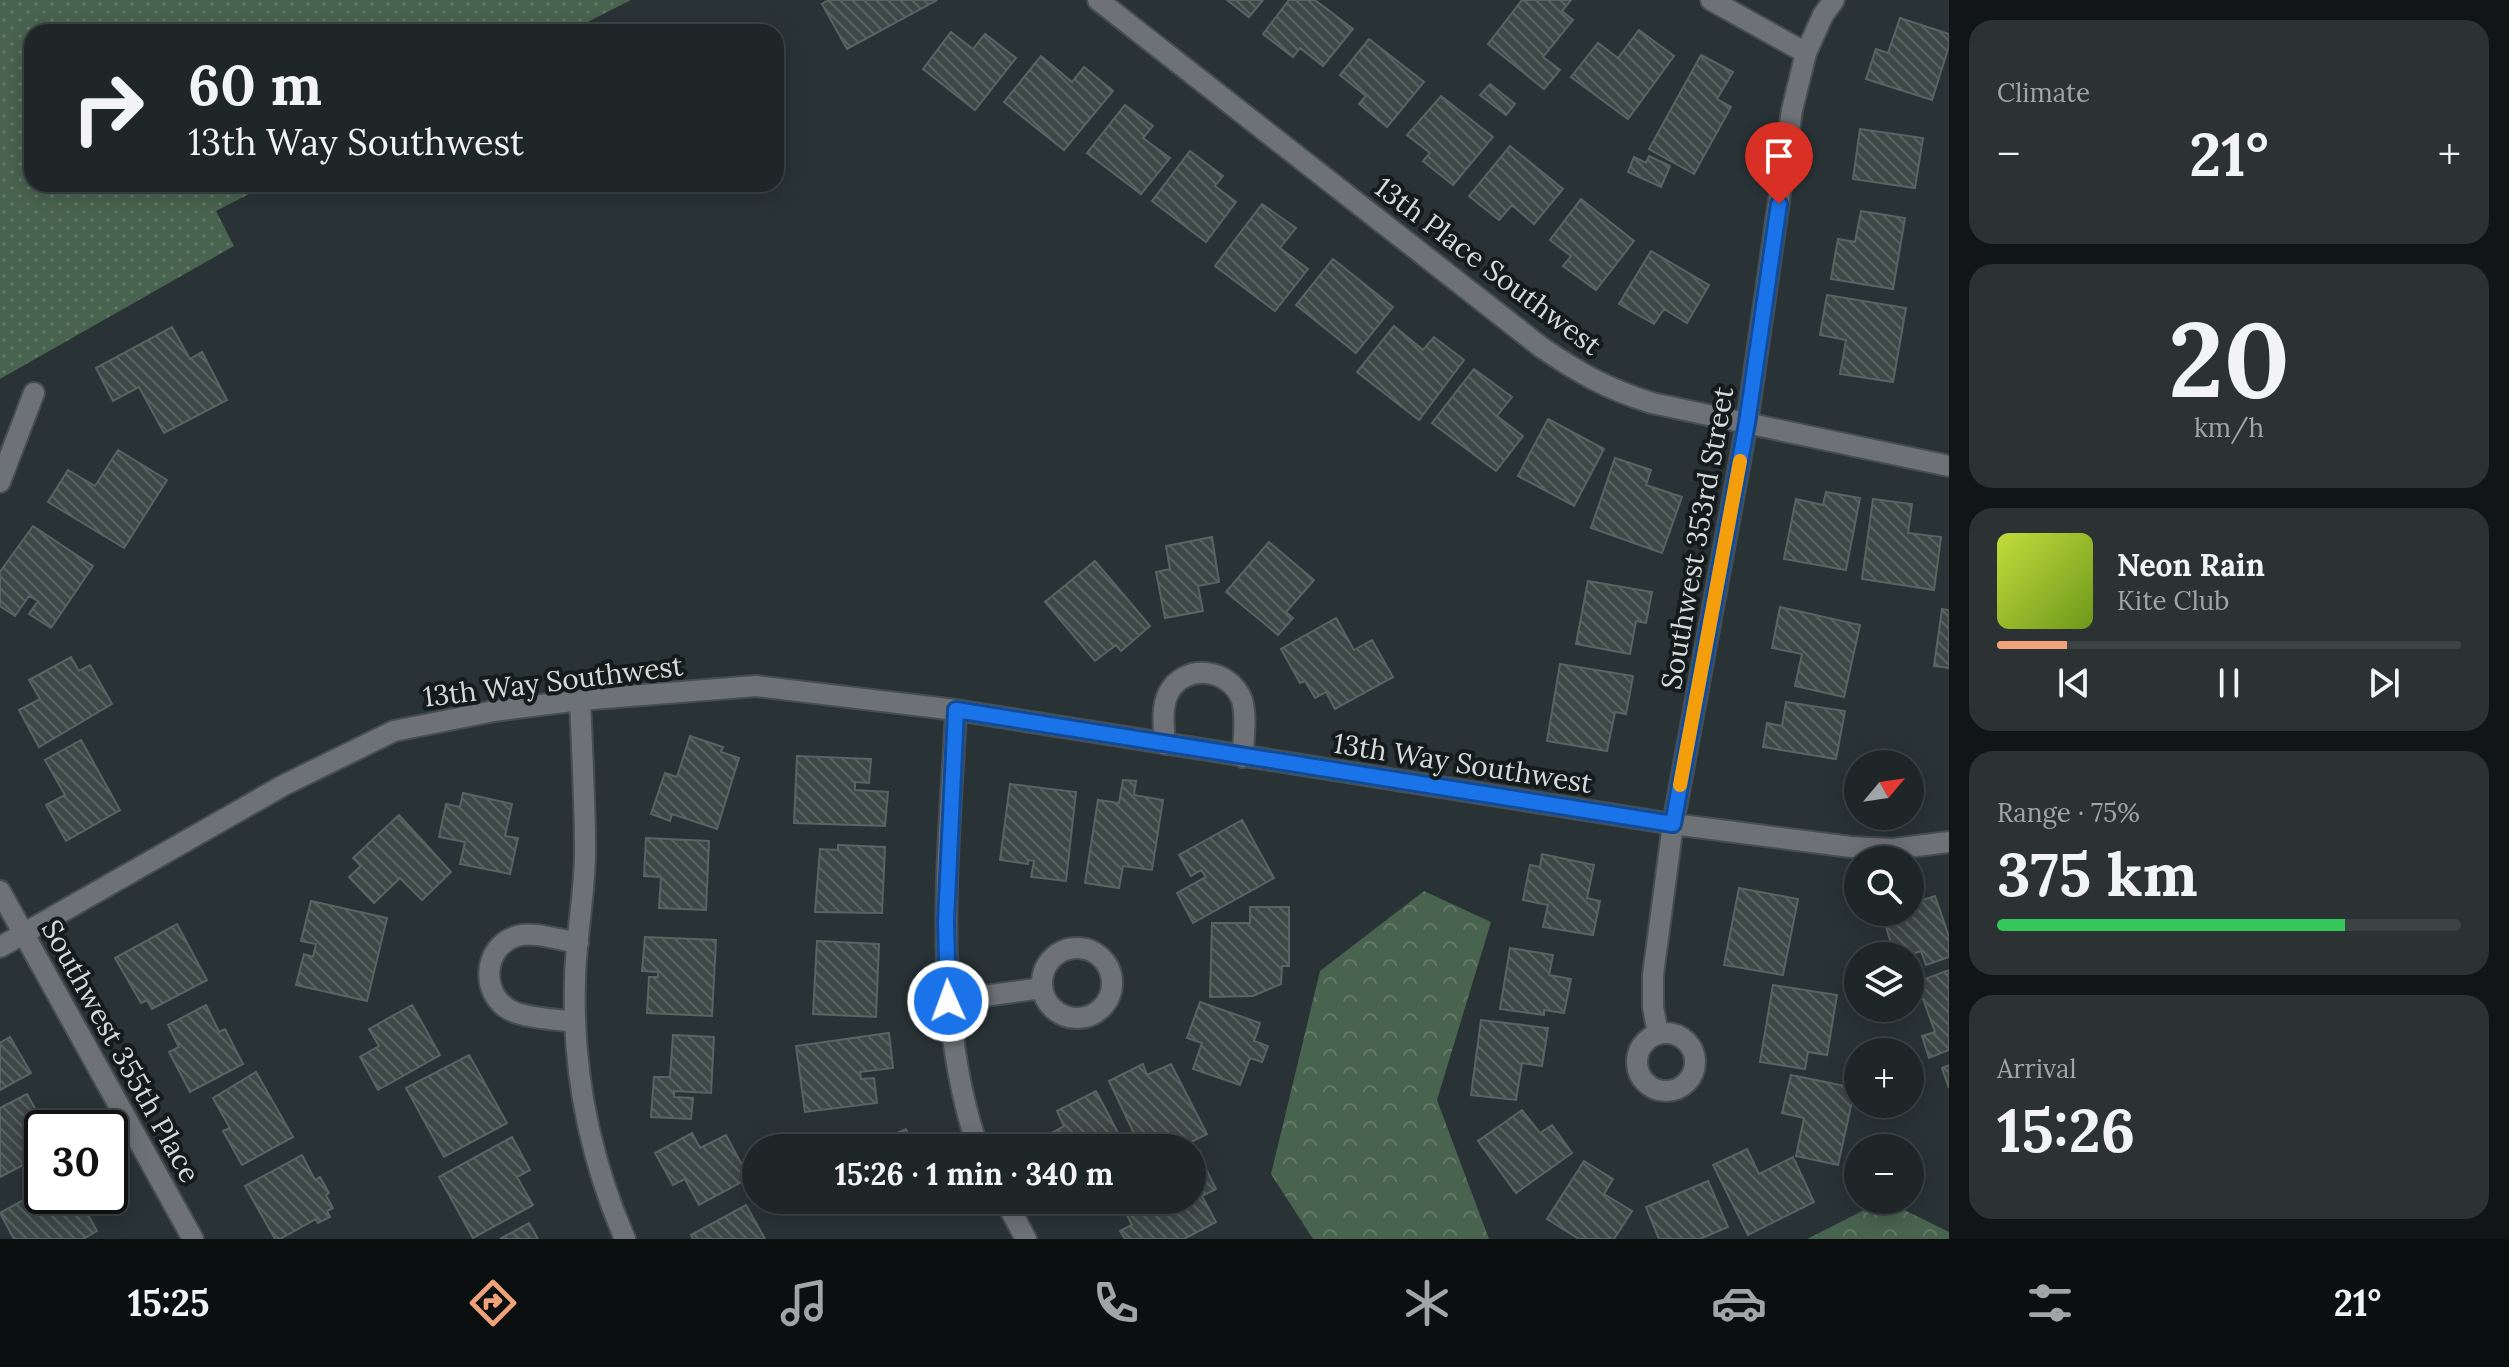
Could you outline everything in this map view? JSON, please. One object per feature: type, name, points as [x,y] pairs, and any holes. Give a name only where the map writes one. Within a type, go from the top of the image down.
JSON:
[{"type":"street","name":"13th Place Southwest","points":[[1098,0],[1528,337],[1576,371],[1612,390],[1652,403],[1949,466]]},
{"type":"street","points":[[1711,0],[1806,53]]},
{"type":"street","name":"Southwest 353rd Street","points":[[1658,1034],[1653,1007],[1653,975],[1673,824],[1747,423],[1792,110],[1806,53],[1823,15],[1834,0]]},
{"type":"street","points":[[0,482],[34,393]]},
{"type":"street","points":[[1165,744],[1164,706],[1169,692],[1190,675],[1203,672],[1217,674],[1238,691],[1243,704],[1243,757]]},
{"type":"street","name":"13th Way Southwest","points":[[0,947],[284,785],[394,731],[494,711],[580,700],[756,686],[956,710],[1673,824],[1851,847],[1893,849],[1949,842]]},
{"type":"street","points":[[580,700],[585,854],[575,1047],[586,1119],[599,1174],[625,1239]]},
{"type":"street","points":[[956,710],[946,921],[948,1001],[966,1108],[974,1134]]},
{"type":"street","name":"Southwest 355th Place","points":[[0,891],[193,1239]]},
{"type":"street","points":[[575,1022],[515,1013],[494,995],[489,982],[489,968],[502,944],[515,937],[529,934],[578,943]]},
{"type":"street","points":[[948,1001],[1042,988]]},
{"type":"street","points":[[1013,1214],[1026,1239]]},
{"type":"green space","points":[[0,0],[631,0],[584,24],[24,24],[24,192],[253,192],[216,211],[234,246],[0,379]]},
{"type":"green space","points":[[1424,891],[1491,922],[1437,1100],[1489,1239],[1313,1239],[1271,1174],[1320,971]]},
{"type":"green space","points":[[1856,1214],[1912,1214],[1949,1232],[1949,1239],[1807,1239]]},
{"type":"building","points":[[829,0],[937,0],[847,49],[822,4]]},
{"type":"building","points":[[1227,0],[1263,0],[1249,17]]},
{"type":"building","points":[[1289,0],[1315,0],[1353,29],[1323,66],[1300,48],[1293,57],[1263,34]]},
{"type":"building","points":[[1522,0],[1571,0],[1562,11],[1573,20],[1543,57],[1560,70],[1544,89],[1488,44]]},
{"type":"building","points":[[1900,18],[1949,34],[1949,46],[1932,100],[1866,79],[1876,49],[1888,53]]},
{"type":"building","points":[[1639,30],[1674,56],[1628,119],[1571,77],[1598,43],[1618,58]]},
{"type":"building","points":[[951,32],[973,49],[985,34],[1016,58],[975,110],[923,69]]},
{"type":"building","points":[[1369,39],[1424,82],[1387,127],[1359,104],[1366,96],[1340,75]]},
{"type":"building","points":[[1701,55],[1733,72],[1717,99],[1731,107],[1694,174],[1649,149]]},
{"type":"building","points":[[1041,56],[1072,82],[1084,67],[1113,91],[1064,150],[1004,102]]},
{"type":"building","points":[[1490,84],[1515,104],[1506,115],[1480,95]]},
{"type":"building","points":[[1441,96],[1493,137],[1453,185],[1423,161],[1430,153],[1407,135]]},
{"type":"building","points":[[1125,105],[1153,126],[1143,138],[1170,158],[1141,194],[1087,153]]},
{"type":"building","points":[[1860,129],[1923,138],[1915,188],[1853,179]]},
{"type":"building","points":[[1510,146],[1563,189],[1534,224],[1512,205],[1499,220],[1469,196]]},
{"type":"building","points":[[1190,151],[1223,176],[1215,186],[1236,202],[1206,242],[1152,201]]},
{"type":"building","points":[[1649,156],[1670,166],[1661,187],[1628,172],[1634,157],[1646,163]]},
{"type":"building","points":[[1581,199],[1634,241],[1596,290],[1563,266],[1571,256],[1550,240]]},
{"type":"building","points":[[1262,204],[1296,228],[1280,248],[1308,269],[1275,311],[1215,266]]},
{"type":"building","points":[[1861,211],[1905,218],[1893,289],[1831,279],[1838,239],[1855,242]]},
{"type":"building","points":[[1651,251],[1709,285],[1687,323],[1664,309],[1654,324],[1619,304]]},
{"type":"building","points":[[1333,259],[1393,307],[1356,353],[1296,305]]},
{"type":"building","points":[[1827,295],[1906,308],[1893,382],[1840,374],[1846,340],[1820,335]]},
{"type":"building","points":[[1394,326],[1423,350],[1434,337],[1464,360],[1419,420],[1357,372]]},
{"type":"building","points":[[172,327],[190,359],[202,352],[227,400],[164,433],[139,387],[113,401],[96,368]]},
{"type":"building","points":[[1474,369],[1512,397],[1497,416],[1523,436],[1496,471],[1432,423]]},
{"type":"building","points":[[1548,419],[1604,449],[1574,506],[1518,476]]},
{"type":"building","points":[[118,450],[167,480],[124,548],[48,502],[68,470],[95,486]]},
{"type":"building","points":[[1615,458],[1651,470],[1646,485],[1682,497],[1662,553],[1591,528]]},
{"type":"building","points":[[1826,492],[1860,498],[1846,570],[1784,559],[1796,499],[1823,505]]},
{"type":"building","points":[[1873,499],[1912,504],[1908,533],[1941,537],[1934,590],[1862,579]]},
{"type":"building","points":[[33,526],[93,566],[51,628],[29,614],[38,601],[29,596],[15,616],[0,606],[0,572]]},
{"type":"building","points":[[1212,537],[1219,582],[1198,586],[1203,611],[1165,618],[1156,572],[1170,569],[1166,546]]},
{"type":"building","points":[[1269,542],[1314,580],[1286,612],[1293,618],[1278,635],[1226,592]]},
{"type":"building","points":[[1095,561],[1150,626],[1121,651],[1116,645],[1095,661],[1045,602]]},
{"type":"building","points":[[1588,581],[1652,592],[1646,623],[1636,621],[1630,654],[1576,644]]},
{"type":"building","points":[[1780,607],[1860,625],[1844,697],[1795,686],[1802,654],[1772,648]]},
{"type":"building","points":[[1942,609],[1949,610],[1949,668],[1934,666]]},
{"type":"building","points":[[1336,618],[1354,650],[1372,640],[1393,677],[1335,709],[1326,692],[1315,698],[1305,681],[1300,683],[1281,649]]},
{"type":"building","points":[[71,657],[79,671],[90,665],[112,704],[39,747],[19,710],[40,699],[29,680]]},
{"type":"building","points":[[1560,664],[1633,676],[1626,714],[1615,712],[1607,751],[1547,741]]},
{"type":"building","points":[[1786,702],[1845,711],[1836,759],[1763,747],[1767,723],[1782,726]]},
{"type":"building","points":[[690,736],[723,747],[721,752],[739,758],[717,829],[672,814],[670,821],[651,814],[665,773],[677,777]]},
{"type":"building","points":[[81,740],[120,810],[66,841],[46,805],[65,795],[45,760]]},
{"type":"building","points":[[797,756],[871,759],[869,783],[855,782],[855,790],[888,792],[885,826],[794,823]]},
{"type":"building","points":[[1123,780],[1136,781],[1134,795],[1163,800],[1152,870],[1123,866],[1119,888],[1085,883],[1098,800],[1119,803]]},
{"type":"building","points":[[1010,784],[1076,792],[1066,881],[1031,877],[1034,861],[1028,860],[1028,864],[1000,860]]},
{"type":"building","points":[[463,793],[512,804],[505,836],[518,838],[510,874],[460,864],[465,842],[439,837],[446,804],[460,807]]},
{"type":"building","points":[[399,815],[451,872],[422,900],[400,878],[374,903],[349,877],[361,866],[353,858]]},
{"type":"building","points":[[1242,820],[1274,878],[1193,923],[1177,893],[1206,877],[1201,870],[1191,876],[1179,855]]},
{"type":"building","points":[[646,838],[709,841],[706,910],[659,908],[661,877],[644,876]]},
{"type":"building","points":[[838,845],[885,847],[882,913],[815,912],[820,849],[838,850]]},
{"type":"building","points":[[1542,854],[1594,865],[1587,898],[1600,901],[1593,935],[1543,927],[1548,905],[1523,900],[1530,865],[1540,867]]},
{"type":"building","points":[[1739,888],[1798,899],[1783,975],[1724,965]]},
{"type":"building","points":[[1935,896],[1949,937],[1949,957],[1926,965],[1924,942],[1891,942],[1886,926],[1924,926],[1924,900]]},
{"type":"building","points":[[311,901],[387,918],[367,1001],[296,985],[304,954],[313,957],[316,944],[301,941]]},
{"type":"building","points":[[1250,907],[1289,907],[1289,966],[1282,966],[1281,984],[1253,996],[1210,997],[1212,923],[1250,923]]},
{"type":"building","points":[[177,924],[207,980],[152,1009],[147,1000],[141,1003],[115,958]]},
{"type":"building","points":[[645,937],[716,940],[712,1016],[647,1013],[649,977],[658,977],[658,972],[642,971]]},
{"type":"building","points":[[817,941],[879,944],[876,1017],[813,1014]]},
{"type":"building","points":[[1510,948],[1553,955],[1549,975],[1571,979],[1564,1013],[1544,1010],[1544,1015],[1500,1009]]},
{"type":"building","points":[[1949,970],[1949,1050],[1929,1058],[1922,1036],[1935,1032],[1924,1001],[1924,979]]},
{"type":"building","points":[[1773,985],[1837,995],[1827,1055],[1808,1052],[1805,1069],[1760,1062]]},
{"type":"building","points":[[1200,1002],[1260,1023],[1254,1041],[1268,1046],[1262,1062],[1250,1058],[1240,1085],[1193,1069],[1202,1043],[1187,1038]]},
{"type":"building","points":[[206,1005],[219,1032],[225,1029],[243,1064],[190,1092],[169,1052],[179,1047],[168,1025]]},
{"type":"building","points":[[412,1005],[440,1055],[378,1090],[360,1057],[379,1046],[369,1029]]},
{"type":"building","points":[[1481,1020],[1548,1028],[1542,1066],[1522,1063],[1516,1100],[1471,1095]]},
{"type":"building","points":[[889,1033],[893,1068],[860,1072],[861,1079],[874,1078],[877,1103],[805,1112],[796,1046]]},
{"type":"building","points":[[673,1035],[714,1037],[711,1093],[674,1091],[674,1097],[693,1098],[691,1119],[651,1117],[654,1077],[670,1077]]},
{"type":"building","points":[[10,1037],[31,1073],[0,1090],[0,1043]]},
{"type":"building","points":[[469,1055],[507,1123],[444,1157],[406,1088]]},
{"type":"building","points":[[1143,1064],[1147,1075],[1171,1064],[1207,1134],[1134,1134],[1109,1081]]},
{"type":"building","points":[[1949,1065],[1949,1088],[1942,1068]]},
{"type":"building","points":[[256,1072],[293,1137],[242,1165],[223,1131],[230,1128],[213,1098]]},
{"type":"building","points":[[1791,1075],[1844,1086],[1844,1118],[1848,1118],[1838,1165],[1796,1156],[1804,1118],[1782,1113]]},
{"type":"building","points":[[1096,1091],[1119,1134],[1050,1134],[1064,1126],[1057,1111]]},
{"type":"building","points":[[27,1094],[36,1110],[24,1110],[24,1165],[0,1177],[0,1108]]},
{"type":"building","points":[[1522,1110],[1540,1133],[1552,1125],[1572,1153],[1516,1193],[1478,1141]]},
{"type":"building","points":[[692,1133],[700,1148],[726,1135],[742,1165],[742,1182],[699,1205],[685,1179],[673,1185],[655,1153]]},
{"type":"building","points":[[512,1137],[530,1170],[517,1177],[533,1205],[473,1238],[439,1177]]},
{"type":"building","points":[[1747,1149],[1759,1174],[1793,1157],[1814,1202],[1748,1235],[1713,1165]]},
{"type":"building","points":[[302,1155],[315,1180],[320,1177],[333,1208],[327,1211],[330,1217],[318,1223],[316,1219],[275,1239],[245,1186]]},
{"type":"building","points":[[1584,1161],[1613,1179],[1604,1194],[1632,1211],[1614,1239],[1579,1239],[1547,1219]]},
{"type":"building","points":[[1206,1169],[1216,1189],[1206,1194]]},
{"type":"building","points":[[1708,1181],[1728,1227],[1700,1239],[1659,1239],[1646,1207]]},
{"type":"building","points":[[24,1200],[24,1214],[87,1214],[97,1231],[83,1239],[14,1239],[0,1213]]},
{"type":"building","points":[[1206,1203],[1216,1222],[1184,1239],[1125,1239],[1120,1231],[1132,1225],[1126,1214],[1206,1214]]},
{"type":"building","points":[[742,1207],[742,1214],[751,1214],[765,1239],[693,1239],[691,1235]]},
{"type":"building","points":[[529,1223],[538,1239],[500,1239]]},
{"type":"slow traffic","points":[[1680,785],[1740,461]]},
{"type":"route","points":[[948,1001],[946,921],[956,710],[1673,824],[1747,423],[1779,204]]}]
